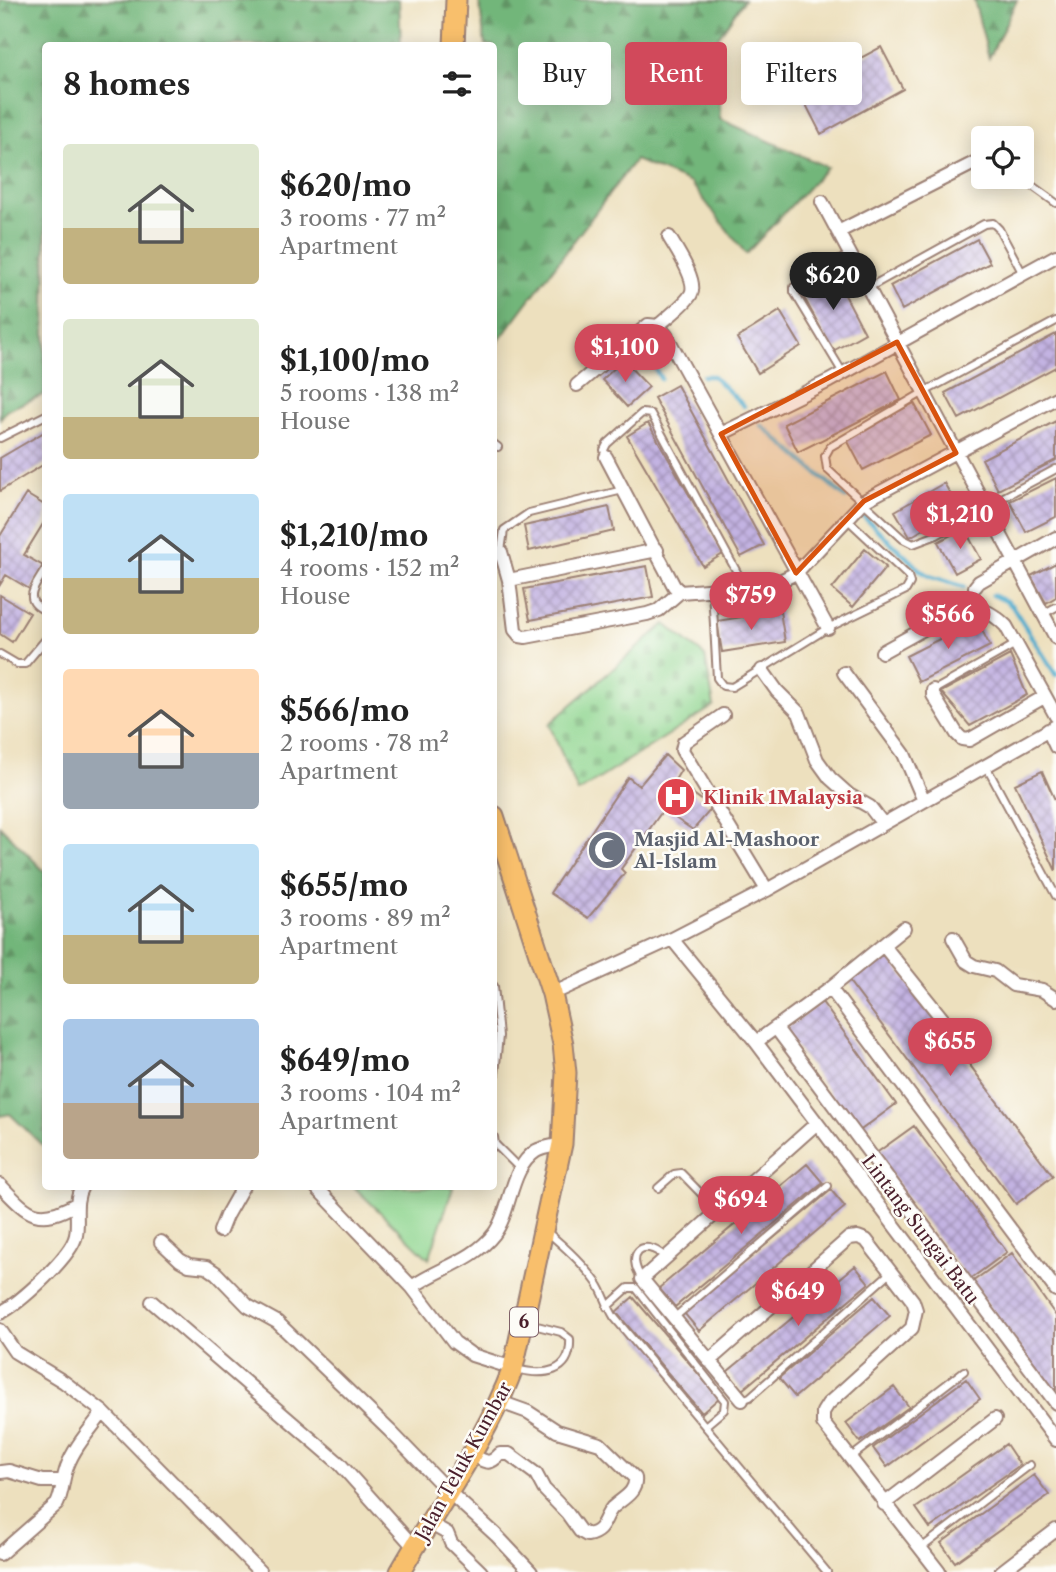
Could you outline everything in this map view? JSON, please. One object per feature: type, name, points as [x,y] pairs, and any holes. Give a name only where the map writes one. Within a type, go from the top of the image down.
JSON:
[{"type":"main road","points":[[454,42],[456,0]]},
{"type":"main road","name":"Jalan Teluk Kumbar","points":[[400,1572],[499,1402],[513,1368],[562,1144],[566,1073],[563,1044],[552,994],[497,825]]},
{"type":"street","points":[[838,232],[971,165]]},
{"type":"street","points":[[822,202],[1056,638]]},
{"type":"street","points":[[658,326],[691,294],[689,274],[669,237]]},
{"type":"street","points":[[720,434],[843,373],[1056,256]]},
{"type":"street","points":[[577,385],[648,325],[658,326],[666,335],[828,628]]},
{"type":"street","points":[[497,553],[509,580],[515,630],[520,636],[526,637],[659,610],[680,592],[772,585],[796,573],[864,501],[1056,398]]},
{"type":"street","points":[[606,457],[674,586],[680,592]]},
{"type":"street","points":[[882,652],[958,610],[973,597],[979,582],[1056,538]]},
{"type":"street","points":[[509,580],[657,550]]},
{"type":"street","points":[[973,597],[1006,626],[1014,645],[1056,716]]},
{"type":"street","points":[[762,670],[777,691],[799,713],[817,760],[830,778],[849,795],[870,807],[883,824]]},
{"type":"street","points":[[844,673],[904,754],[925,801]]},
{"type":"street","points":[[933,690],[933,695],[957,734],[962,739],[969,740],[1044,698]]},
{"type":"street","points":[[723,715],[682,746],[767,890]]},
{"type":"street","points":[[552,994],[672,939],[767,890],[1052,728],[1056,747]]},
{"type":"street","points":[[756,1042],[830,988],[904,928]]},
{"type":"street","points":[[953,938],[966,961],[974,966],[995,971],[1013,985],[1042,990],[1056,999]]},
{"type":"street","name":"Lintang Sungai Batu","points":[[672,939],[756,1042],[1052,1424],[1056,1440]]},
{"type":"street","points":[[884,946],[957,1037]]},
{"type":"street","points":[[830,988],[1056,1290]]},
{"type":"street","points":[[776,1028],[1056,1404]]},
{"type":"street","points":[[742,1399],[642,1279],[817,1123]]},
{"type":"street","points":[[412,1287],[466,1259],[494,1234],[527,1159],[537,1150],[562,1144]]},
{"type":"street","points":[[0,1185],[33,1214],[45,1217],[76,1205]]},
{"type":"street","points":[[0,1313],[8,1310],[38,1284],[71,1249],[76,1235],[76,1205],[81,1190]]},
{"type":"street","points":[[220,1231],[241,1190]]},
{"type":"street","points":[[319,1190],[412,1287],[454,1342],[471,1355],[513,1368]]},
{"type":"street","points":[[709,1360],[849,1238],[866,1240],[913,1301],[915,1319],[912,1328],[828,1404],[823,1412],[823,1423],[939,1572]]},
{"type":"street","points":[[161,1242],[180,1260],[189,1265],[207,1267],[216,1273],[248,1306],[277,1322],[531,1572]]},
{"type":"street","points":[[152,1302],[339,1463],[414,1547]]},
{"type":"street","points":[[0,1330],[15,1352],[64,1381],[103,1412],[260,1572]]},
{"type":"street","points":[[470,1454],[488,1463],[493,1462],[500,1454],[509,1454],[536,1474],[544,1489],[580,1531],[587,1535],[593,1534],[606,1523],[611,1510],[633,1490],[635,1478],[600,1444],[557,1431],[528,1412],[499,1402]]},
{"type":"street","points":[[0,1554],[57,1504],[71,1457],[103,1412]]},
{"type":"street","points":[[884,1504],[995,1419]]},
{"type":"street","points":[[1,1472],[9,1471],[42,1481],[63,1481]]},
{"type":"street","points":[[429,1523],[447,1533],[456,1548],[481,1572]]},
{"type":"street","points":[[1001,1572],[1056,1530]]},
{"type":"lane","points":[[1034,187],[1056,203]]},
{"type":"lane","points":[[868,288],[984,224],[993,223],[1023,274]]},
{"type":"lane","points":[[843,373],[794,292],[794,287],[850,254]]},
{"type":"lane","points":[[1056,320],[830,447],[825,456],[827,469],[903,539],[913,544],[928,540],[1056,469]]},
{"type":"lane","points":[[606,457],[604,450],[607,444],[642,413],[651,414],[745,587]]},
{"type":"lane","points":[[0,438],[42,417]]},
{"type":"lane","points":[[497,553],[504,530],[529,513],[623,490]]},
{"type":"lane","points":[[712,590],[717,678],[720,683],[732,687],[828,628],[906,590],[910,583],[908,576],[848,519]]},
{"type":"lane","points":[[42,575],[31,593],[31,601],[35,607],[42,610]]},
{"type":"lane","points":[[1043,614],[1056,607]]},
{"type":"lane","points":[[0,653],[17,664],[25,664],[42,644]]},
{"type":"lane","points":[[933,690],[1014,645]]},
{"type":"lane","points":[[986,766],[1056,896]]},
{"type":"lane","points":[[497,1016],[497,1055]]},
{"type":"lane","points":[[497,1146],[521,1170]]},
{"type":"lane","points":[[658,1188],[674,1174],[681,1173],[718,1210]]},
{"type":"lane","points":[[673,1318],[828,1186]]},
{"type":"lane","points":[[544,1230],[598,1284],[607,1307],[827,1572]]},
{"type":"lane","points":[[642,1279],[633,1261],[637,1252],[651,1247],[665,1257]]},
{"type":"lane","points":[[742,1399],[750,1397],[892,1272]]},
{"type":"lane","points":[[607,1307],[628,1288],[636,1288],[725,1401],[724,1410],[705,1426]]},
{"type":"lane","points":[[513,1368],[549,1372],[563,1365],[571,1351],[570,1339],[561,1332],[524,1322]]},
{"type":"lane","points":[[850,1458],[964,1371]]},
{"type":"lane","points":[[920,1549],[1030,1465]]},
{"type":"highlighted area","points":[[897,342],[956,453],[864,501],[796,573],[721,434]]},
{"type":"green space","points":[[0,0],[399,0],[401,42],[42,42],[42,395],[7,410],[0,419]]},
{"type":"green space","points":[[479,0],[744,0],[717,42],[625,42],[625,105],[719,105],[720,119],[827,167],[746,254],[691,183],[635,160],[497,343],[497,42],[485,42]]},
{"type":"green space","points":[[974,0],[1017,0],[989,58]]},
{"type":"green space","points":[[665,624],[705,656],[714,706],[578,792],[549,724]]},
{"type":"green space","points":[[0,826],[42,869],[42,1145],[10,1114],[0,1116]]},
{"type":"green space","points":[[357,1190],[452,1190],[429,1259]]},
{"type":"building","points":[[881,47],[903,89],[821,134],[806,105],[862,105],[862,57]]},
{"type":"building","points":[[977,239],[990,263],[902,310],[890,286]]},
{"type":"building","points":[[834,274],[865,333],[833,351],[801,292]]},
{"type":"building","points":[[780,311],[801,346],[758,373],[737,338]]},
{"type":"building","points":[[1056,334],[1056,367],[959,419],[945,393]]},
{"type":"building","points":[[623,360],[649,387],[627,407],[602,380]]},
{"type":"building","points":[[887,371],[901,400],[798,452],[784,424]]},
{"type":"building","points":[[677,385],[764,545],[741,557],[654,398]]},
{"type":"building","points":[[914,403],[931,435],[863,470],[846,438]]},
{"type":"building","points":[[1056,421],[1056,460],[998,490],[982,459]]},
{"type":"building","points":[[648,423],[723,554],[703,566],[627,436]]},
{"type":"building","points":[[42,433],[42,465],[0,491],[0,458]]},
{"type":"building","points":[[1056,478],[1056,517],[1026,532],[1010,501]]},
{"type":"building","points":[[944,483],[959,509],[910,537],[895,511]]},
{"type":"building","points":[[26,494],[42,504],[42,526],[24,555],[42,565],[42,572],[31,590],[6,575],[0,585],[0,536]]},
{"type":"building","points":[[609,507],[614,531],[529,551],[524,526]]},
{"type":"building","points":[[964,528],[981,559],[955,573],[938,542]]},
{"type":"building","points":[[865,549],[886,567],[853,607],[832,589]]},
{"type":"building","points":[[1056,563],[1056,597],[1046,603],[1031,576]]},
{"type":"building","points":[[647,566],[653,597],[530,620],[524,589]]},
{"type":"building","points":[[0,595],[30,613],[12,642],[0,634]]},
{"type":"building","points":[[780,611],[785,642],[722,652],[717,621]]},
{"type":"building","points":[[977,620],[990,646],[919,682],[906,656]]},
{"type":"building","points":[[1010,655],[1027,695],[970,726],[941,692]]},
{"type":"building","name":"Masjid Al-Mashoor Al-Islam","points":[[665,755],[681,770],[675,780],[712,808],[693,830],[663,810],[621,869],[625,873],[588,918],[550,893],[628,777],[639,786]]},
{"type":"building","points":[[1042,771],[1056,802],[1056,871],[1015,784]]},
{"type":"building","points":[[885,952],[1053,1176],[1016,1204],[848,980]]},
{"type":"building","points":[[822,1002],[896,1104],[858,1132],[784,1030]]},
{"type":"building","points":[[914,1126],[1007,1252],[969,1280],[875,1154]]},
{"type":"building","points":[[807,1164],[823,1183],[675,1307],[659,1288]]},
{"type":"building","points":[[831,1190],[845,1207],[699,1331],[684,1313]]},
{"type":"building","points":[[1012,1253],[1056,1316],[1056,1400],[972,1282]]},
{"type":"building","points":[[855,1266],[869,1283],[742,1390],[727,1372]]},
{"type":"building","points":[[633,1297],[719,1398],[702,1413],[616,1312]]},
{"type":"building","points":[[874,1297],[890,1316],[795,1397],[779,1378]]},
{"type":"building","points":[[966,1379],[980,1399],[887,1467],[873,1448]]},
{"type":"building","points":[[894,1387],[909,1407],[860,1442],[846,1423]]},
{"type":"building","points":[[1006,1444],[1020,1465],[930,1528],[916,1508]]},
{"type":"building","points":[[1034,1475],[1049,1495],[955,1562],[941,1543]]},
{"type":"waterway","points":[[640,343],[661,379]]},
{"type":"waterway","points":[[703,376],[713,376],[744,406]]},
{"type":"waterway","points":[[761,425],[846,498]]},
{"type":"waterway","points":[[864,517],[921,571],[964,587]]},
{"type":"waterway","points":[[992,595],[1012,606],[1056,675]]},
{"type":"place","name":"Klinik 1Malaysia","points":[[676,797]]},
{"type":"place","name":"Masjid Al-Mashoor Al-Islam","points":[[607,850]]}]
